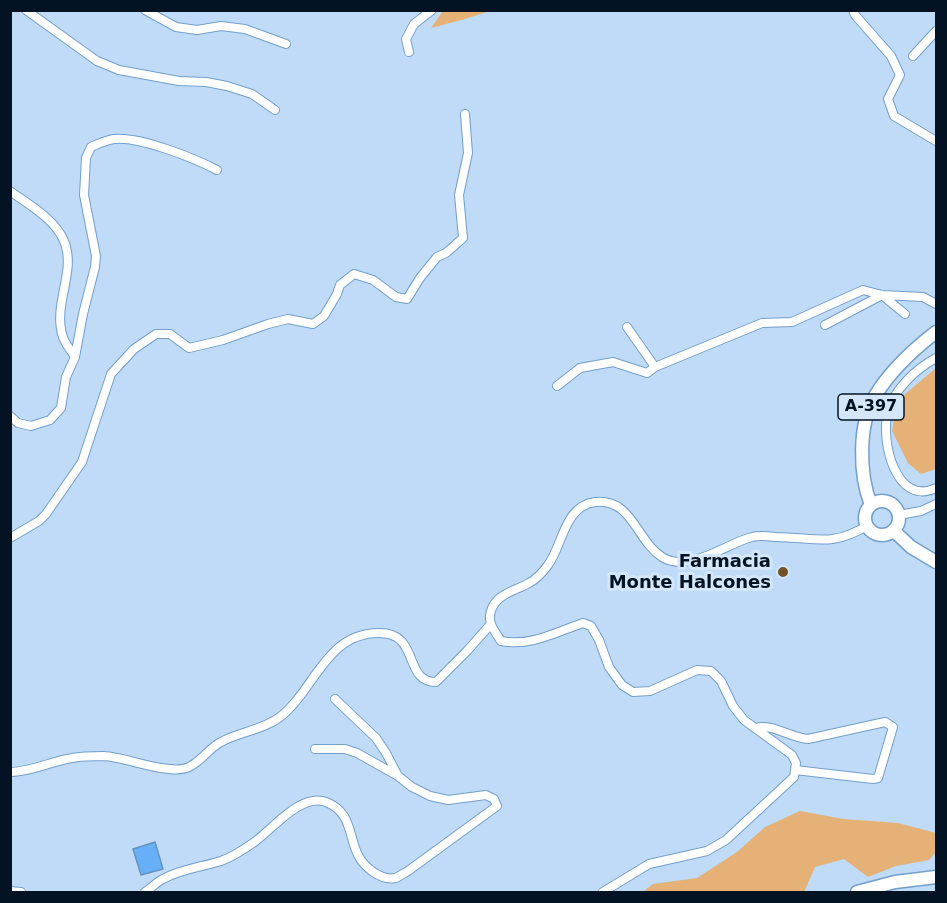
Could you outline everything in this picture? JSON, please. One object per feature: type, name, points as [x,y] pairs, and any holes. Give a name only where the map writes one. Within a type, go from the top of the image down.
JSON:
[{"type":"main road","name":"A-397","points":[[871,505],[866,492],[862,465],[865,427],[874,397],[897,368],[936,332]]},
{"type":"main road","points":[[882,501],[893,505],[899,515],[898,526],[894,531],[890,534],[879,535],[867,526],[865,515],[871,505],[882,501]]},
{"type":"main road","points":[[894,531],[911,547],[936,562]]},
{"type":"main road","points":[[858,892],[895,882],[936,877]]},
{"type":"street","points":[[26,10],[97,61],[129,72],[178,81],[206,82],[227,86],[252,94],[275,110]]},
{"type":"street","points":[[144,10],[176,27],[197,30],[221,26],[245,29],[286,44]]},
{"type":"street","points":[[410,52],[406,39],[414,24],[432,10]]},
{"type":"street","points":[[854,10],[855,15],[891,56],[900,75],[888,99],[894,116],[936,141]]},
{"type":"street","points":[[913,56],[936,31]]},
{"type":"street","points":[[10,538],[39,521],[46,514],[82,462],[111,374],[134,349],[156,334],[170,334],[189,348],[223,340],[288,319],[312,324],[324,316],[340,285],[354,274],[373,280],[396,297],[407,299],[437,257],[446,253],[463,238],[459,195],[468,153],[465,114]]},
{"type":"street","points":[[10,416],[18,423],[31,426],[50,420],[61,408],[66,377],[75,357],[95,267],[96,256],[84,195],[86,158],[91,147],[114,139],[133,140],[217,170]]},
{"type":"street","points":[[10,191],[47,219],[64,239],[69,257],[61,304],[61,321],[63,338],[75,357]]},
{"type":"street","points":[[557,386],[580,368],[613,362],[647,373],[655,367],[762,323],[792,322],[863,290],[882,295],[923,297],[936,304]]},
{"type":"street","points":[[882,295],[904,314]]},
{"type":"street","points":[[825,325],[882,295]]},
{"type":"street","points":[[627,327],[655,367]]},
{"type":"street","points":[[936,358],[925,364],[907,381],[894,398],[885,425],[886,444],[898,476],[908,487],[918,492],[927,492],[936,488]]},
{"type":"street","points":[[603,892],[649,864],[707,851],[726,840],[794,777],[796,763],[792,755],[744,720],[733,706],[721,681],[711,671],[697,670],[650,691],[633,692],[622,685],[609,667],[591,626],[583,623],[541,639],[514,644],[501,641],[490,625],[489,616],[493,605],[504,594],[530,583],[543,572],[551,561],[571,517],[578,508],[594,502],[611,503],[622,508],[662,556],[675,561],[691,561],[726,549],[753,536],[837,540],[867,526]]},
{"type":"street","points":[[899,515],[921,511],[936,504]]},
{"type":"street","points":[[10,772],[73,758],[105,756],[164,768],[186,768],[198,762],[220,742],[279,718],[297,700],[328,656],[357,637],[380,633],[395,636],[407,647],[414,667],[421,678],[428,682],[436,682],[490,625]]},
{"type":"street","points":[[335,699],[376,738],[398,776]]},
{"type":"street","points":[[756,728],[768,727],[808,739],[885,722],[890,723],[893,727],[878,778],[795,770]]},
{"type":"street","points":[[145,892],[164,879],[234,855],[255,842],[302,804],[314,801],[326,802],[344,814],[357,854],[365,866],[378,875],[394,878],[408,871],[497,806],[494,799],[486,795],[447,800],[430,796],[412,788],[398,776],[345,749],[315,749]]},
{"type":"street","points":[[10,891],[21,892]]},
{"type":"shaded area","points":[[443,10],[490,11],[431,28]]},
{"type":"shaded area","points":[[936,368],[936,469],[921,474],[908,463],[892,431],[895,413],[905,394]]},
{"type":"shaded area","points":[[800,811],[843,819],[898,823],[936,833],[936,852],[929,860],[896,866],[868,877],[844,859],[815,867],[804,892],[643,892],[653,884],[697,878],[737,852],[765,827]]},
{"type":"building","points":[[155,842],[163,869],[141,875],[133,849]]},
{"type":"place","name":"Farmacia Monte Halcones","points":[[783,572]]}]
